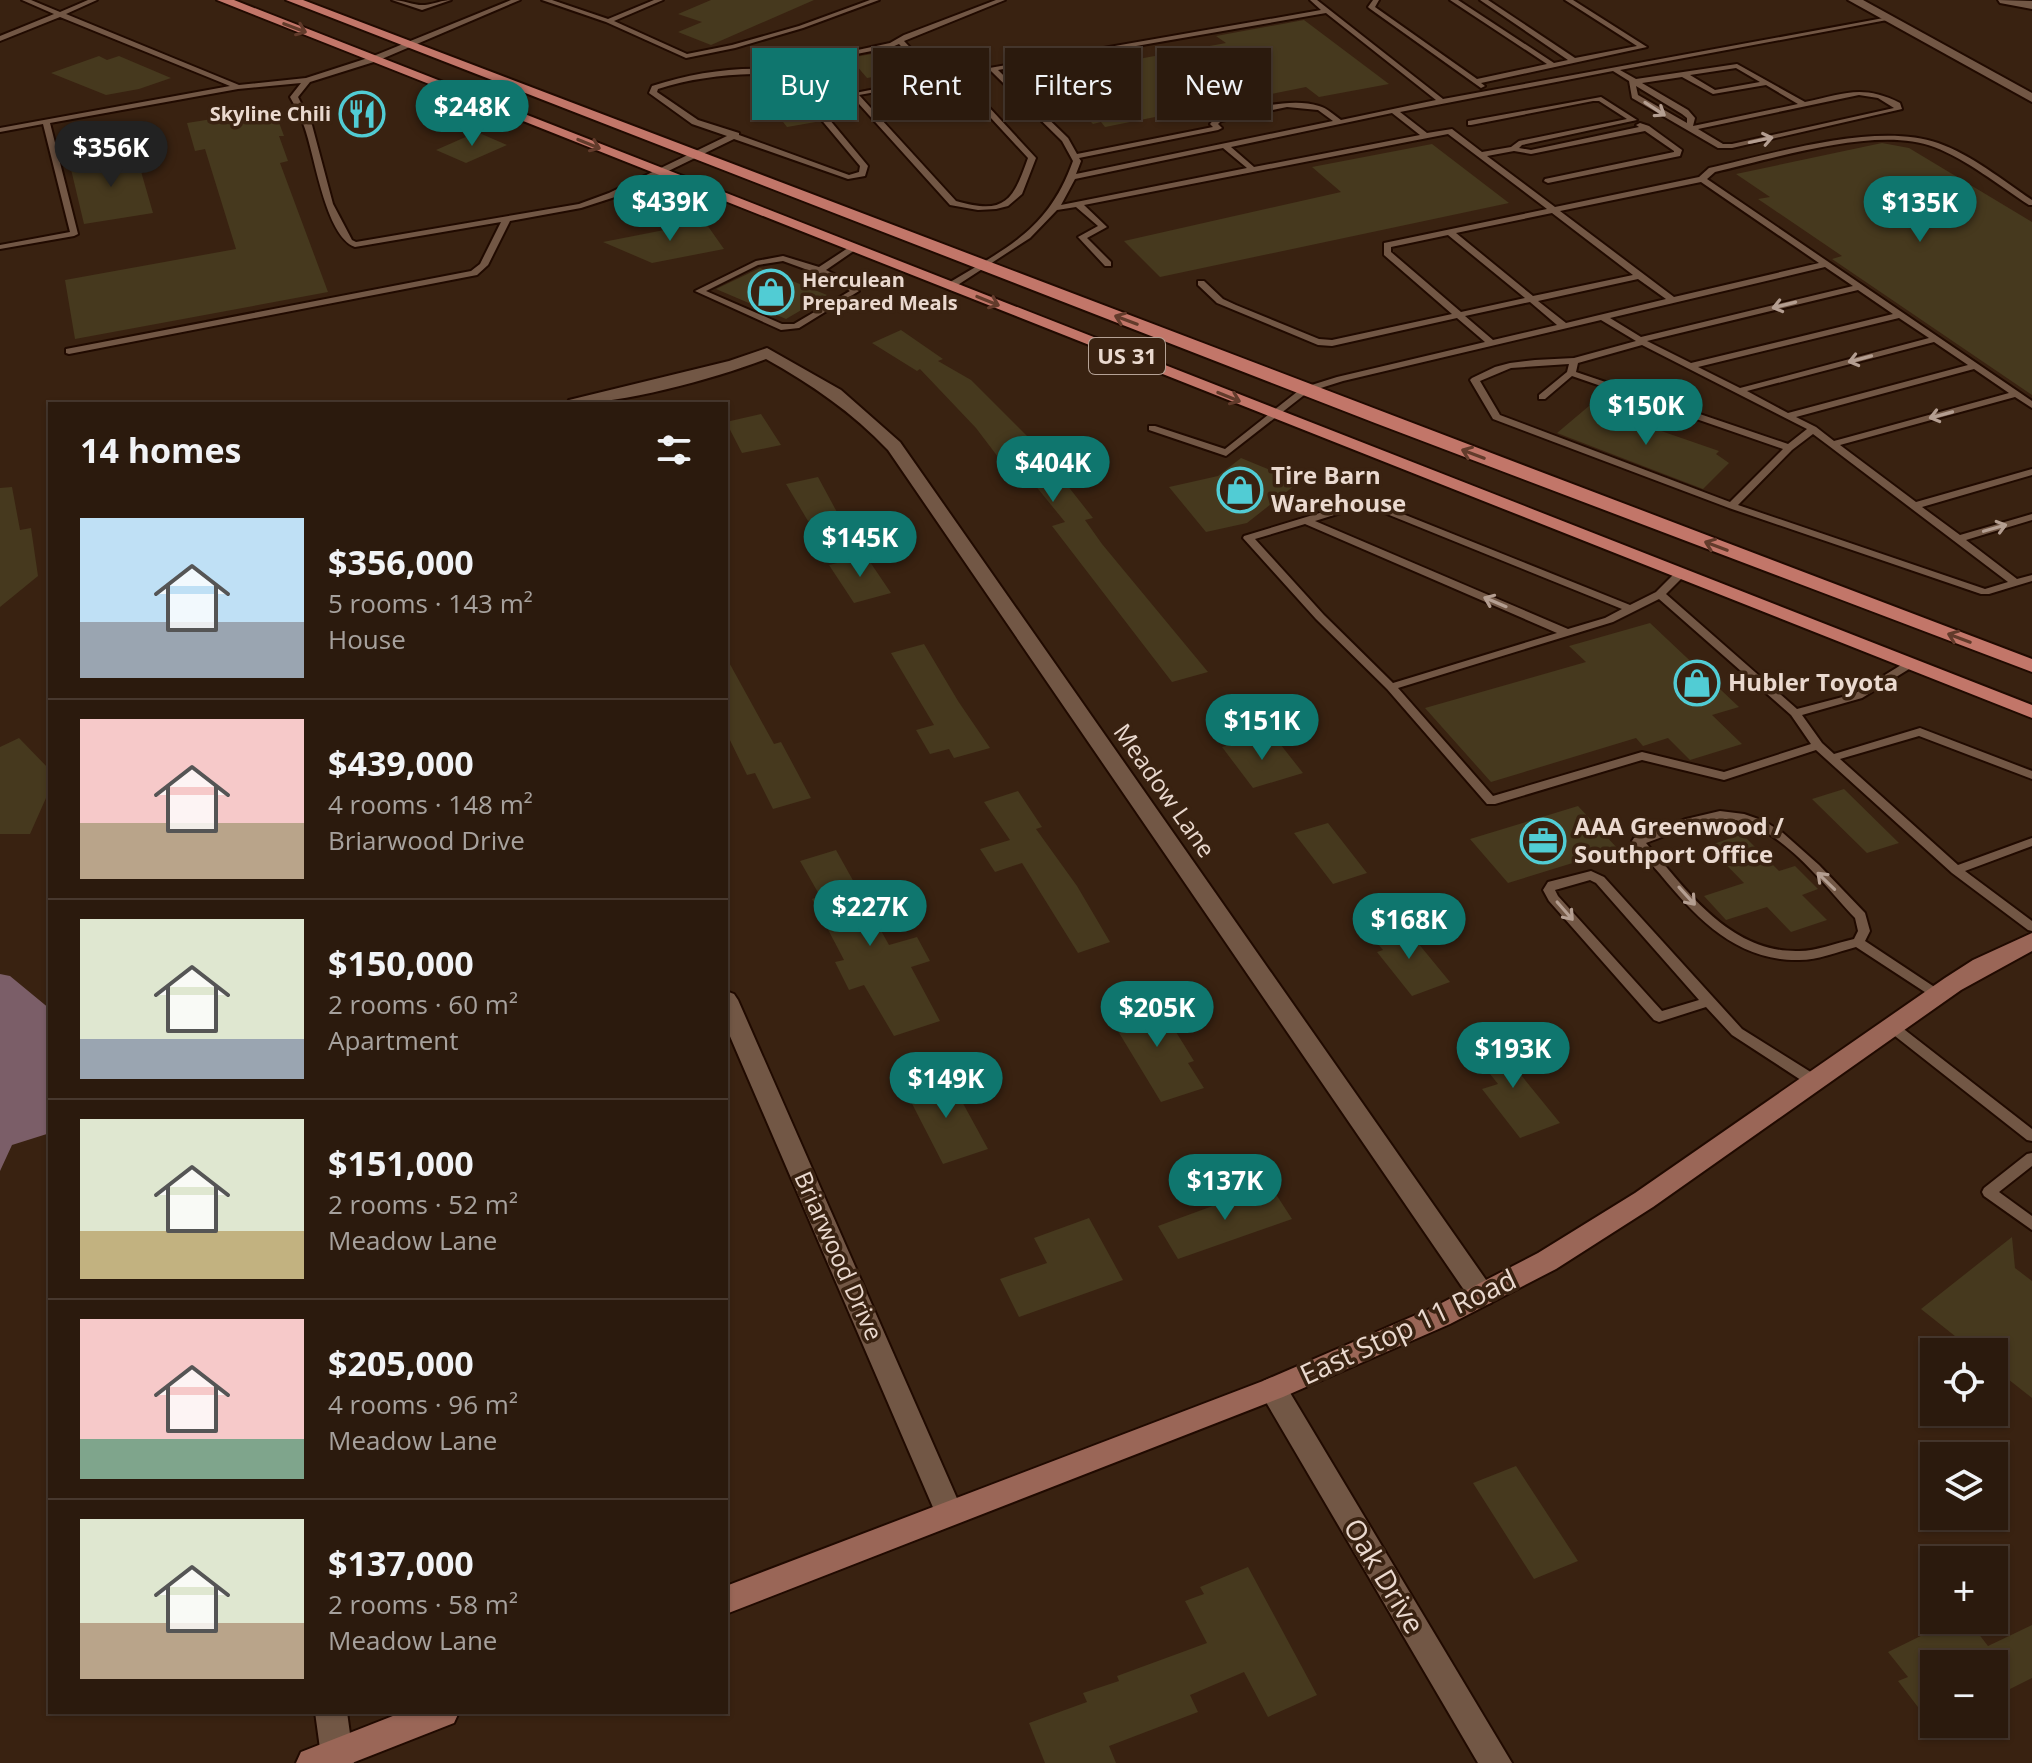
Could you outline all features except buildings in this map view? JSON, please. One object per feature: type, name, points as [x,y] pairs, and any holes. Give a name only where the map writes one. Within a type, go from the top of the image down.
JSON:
[{"type":"main road","name":"US 31","points":[[223,0],[2032,712]]},
{"type":"main road","name":"US 31","points":[[292,0],[2032,666]]},
{"type":"main road","name":"East Stop 11 Road","points":[[728,1599],[1273,1389],[1396,1338],[1482,1295],[1547,1261],[1644,1200],[1891,1026],[1981,966],[2032,941]]},
{"type":"main road","points":[[330,1760],[438,1714]]},
{"type":"street","points":[[1854,0],[2032,98]]},
{"type":"street","points":[[2004,0],[2032,5]]},
{"type":"street","name":"Meadow Lane","points":[[583,402],[735,365],[767,353],[841,397],[894,446],[1482,1295]]},
{"type":"street","name":"Briarwood Drive","points":[[728,1005],[949,1512]]},
{"type":"street","name":"Oak Drive","points":[[1273,1389],[1496,1763]]},
{"type":"street","points":[[330,1760],[331,1714]]},
{"type":"lane","points":[[25,0],[238,87]]},
{"type":"lane","points":[[0,39],[94,0]]},
{"type":"lane","points":[[395,0],[422,8],[448,0]]},
{"type":"lane","points":[[0,130],[238,87],[307,80],[374,59],[517,0]]},
{"type":"lane","points":[[545,0],[608,21],[686,56],[733,47],[801,27],[876,0]]},
{"type":"lane","points":[[608,21],[660,0]]},
{"type":"lane","points":[[857,52],[892,45],[1002,0]]},
{"type":"lane","points":[[1313,0],[1442,101]]},
{"type":"lane","points":[[1376,0],[1371,7],[1490,93]]},
{"type":"lane","points":[[1453,0],[1553,65]]},
{"type":"lane","points":[[1483,0],[1574,61]]},
{"type":"lane","points":[[1475,82],[1643,47],[1568,0]]},
{"type":"lane","points":[[989,70],[1327,11]]},
{"type":"lane","points":[[1073,177],[1442,101],[1887,18]]},
{"type":"lane","points":[[899,40],[907,48]]},
{"type":"lane","points":[[1586,59],[1648,88],[1685,112],[1691,118],[1692,127]]},
{"type":"lane","points":[[1632,82],[1737,66],[1802,103]]},
{"type":"lane","points":[[950,286],[1025,241],[1057,208],[1073,177],[1077,161],[1065,140],[993,69]]},
{"type":"lane","points":[[307,80],[294,97],[308,125],[329,204],[349,242],[355,245],[581,206],[612,195],[736,135],[848,177],[862,174],[864,166],[786,73],[716,74],[655,88],[653,93],[659,100],[695,122],[736,135]]},
{"type":"lane","points":[[1683,74],[1713,92],[1766,83]]},
{"type":"lane","points":[[1632,82],[1635,96],[1672,120],[1692,127],[1712,143],[1732,146],[1898,109],[1890,100],[1869,93],[1802,103],[1692,127]]},
{"type":"lane","points":[[873,91],[854,94],[873,115]]},
{"type":"lane","points":[[1471,123],[1601,99],[1678,150],[1677,154],[1548,181]]},
{"type":"lane","points":[[1235,144],[1214,124],[1219,119],[1287,105],[1320,108],[1339,122]]},
{"type":"lane","points":[[1394,111],[1425,135]]},
{"type":"lane","points":[[878,120],[953,203],[967,208],[1002,204],[1019,193],[1032,158],[989,112]]},
{"type":"lane","points":[[1514,149],[1519,143],[1633,120]]},
{"type":"lane","points":[[0,247],[74,234],[46,122]]},
{"type":"lane","points":[[1075,157],[1218,128]]},
{"type":"lane","points":[[1481,155],[1514,149],[1531,152],[1646,128]]},
{"type":"lane","points":[[1057,208],[1449,131],[1672,300]]},
{"type":"lane","points":[[1491,343],[1387,253],[1387,245],[1702,179],[1712,170],[1876,137],[1934,144],[2032,203]]},
{"type":"lane","points":[[1225,146],[1253,170]]},
{"type":"lane","points":[[1702,179],[2032,405]]},
{"type":"lane","points":[[1079,205],[1103,227],[1082,237],[1108,264]]},
{"type":"lane","points":[[69,351],[474,273],[484,265],[507,218]]},
{"type":"lane","points":[[1450,232],[1564,326]]},
{"type":"lane","points":[[819,271],[854,248]]},
{"type":"lane","points":[[783,258],[819,271],[855,291],[796,326],[781,327],[699,291],[756,263],[783,258]]},
{"type":"lane","points":[[1152,428],[1226,453],[1305,390],[1826,264]]},
{"type":"lane","points":[[1201,283],[1220,301],[1233,307],[1318,342],[1332,343],[1639,276]]},
{"type":"lane","points":[[1860,287],[1574,361],[1525,362],[1487,372],[1475,380],[1496,417],[1732,506],[1985,592],[2032,578]]},
{"type":"lane","points":[[1691,366],[1900,315]]},
{"type":"lane","points":[[1603,317],[1642,341],[1813,429],[2016,583]]},
{"type":"lane","points":[[1738,391],[1936,339]]},
{"type":"lane","points":[[1542,397],[1571,373],[1574,361]]},
{"type":"lane","points":[[1787,416],[1975,366]]},
{"type":"lane","points":[[1571,373],[1789,448]]},
{"type":"lane","points":[[1832,444],[2016,394]]},
{"type":"lane","points":[[1732,506],[1789,448],[1813,429]]},
{"type":"lane","points":[[1914,506],[2032,472]]},
{"type":"lane","points":[[1631,609],[1373,505],[1349,507],[1248,538],[1320,617],[1391,687],[1491,801],[1642,756],[1724,776],[1818,746]]},
{"type":"lane","points":[[1958,539],[2032,517]]},
{"type":"lane","points":[[1305,520],[1567,633]]},
{"type":"lane","points":[[1391,687],[1609,620],[1660,594],[1680,574]]},
{"type":"lane","points":[[1660,594],[1795,713],[1818,746],[1956,870],[2032,927]]},
{"type":"lane","points":[[1795,713],[1858,696],[1910,664]]},
{"type":"lane","points":[[1832,758],[1920,732],[2032,775]]},
{"type":"lane","points":[[1858,942],[1864,931],[1861,916],[1771,827],[1745,818],[1720,815],[1638,841],[1718,930],[1735,942],[1798,956],[1858,942],[1938,995]]},
{"type":"lane","points":[[1956,870],[2032,842]]},
{"type":"lane","points":[[1708,1002],[1659,1017],[1553,898],[1549,890],[1552,885],[1591,875],[1600,880],[1737,1032],[1812,1080]]},
{"type":"lane","points":[[1891,1026],[2032,1136]]},
{"type":"lane","points":[[2032,1158],[1989,1192],[2032,1224]]},
{"type":"shaded area","points":[[0,974],[10,976],[48,1007],[48,1134],[12,1145],[0,1171]]},
{"type":"place","name":"Skyline Chili","points":[[362,114]]},
{"type":"place","name":"Herculean Prepared Meals","points":[[771,292]]},
{"type":"place","name":"Tire Barn Warehouse","points":[[1240,490]]},
{"type":"place","name":"Hubler Toyota","points":[[1697,683]]},
{"type":"place","name":"AAA Greenwood / Southport Office","points":[[1543,841]]}]
